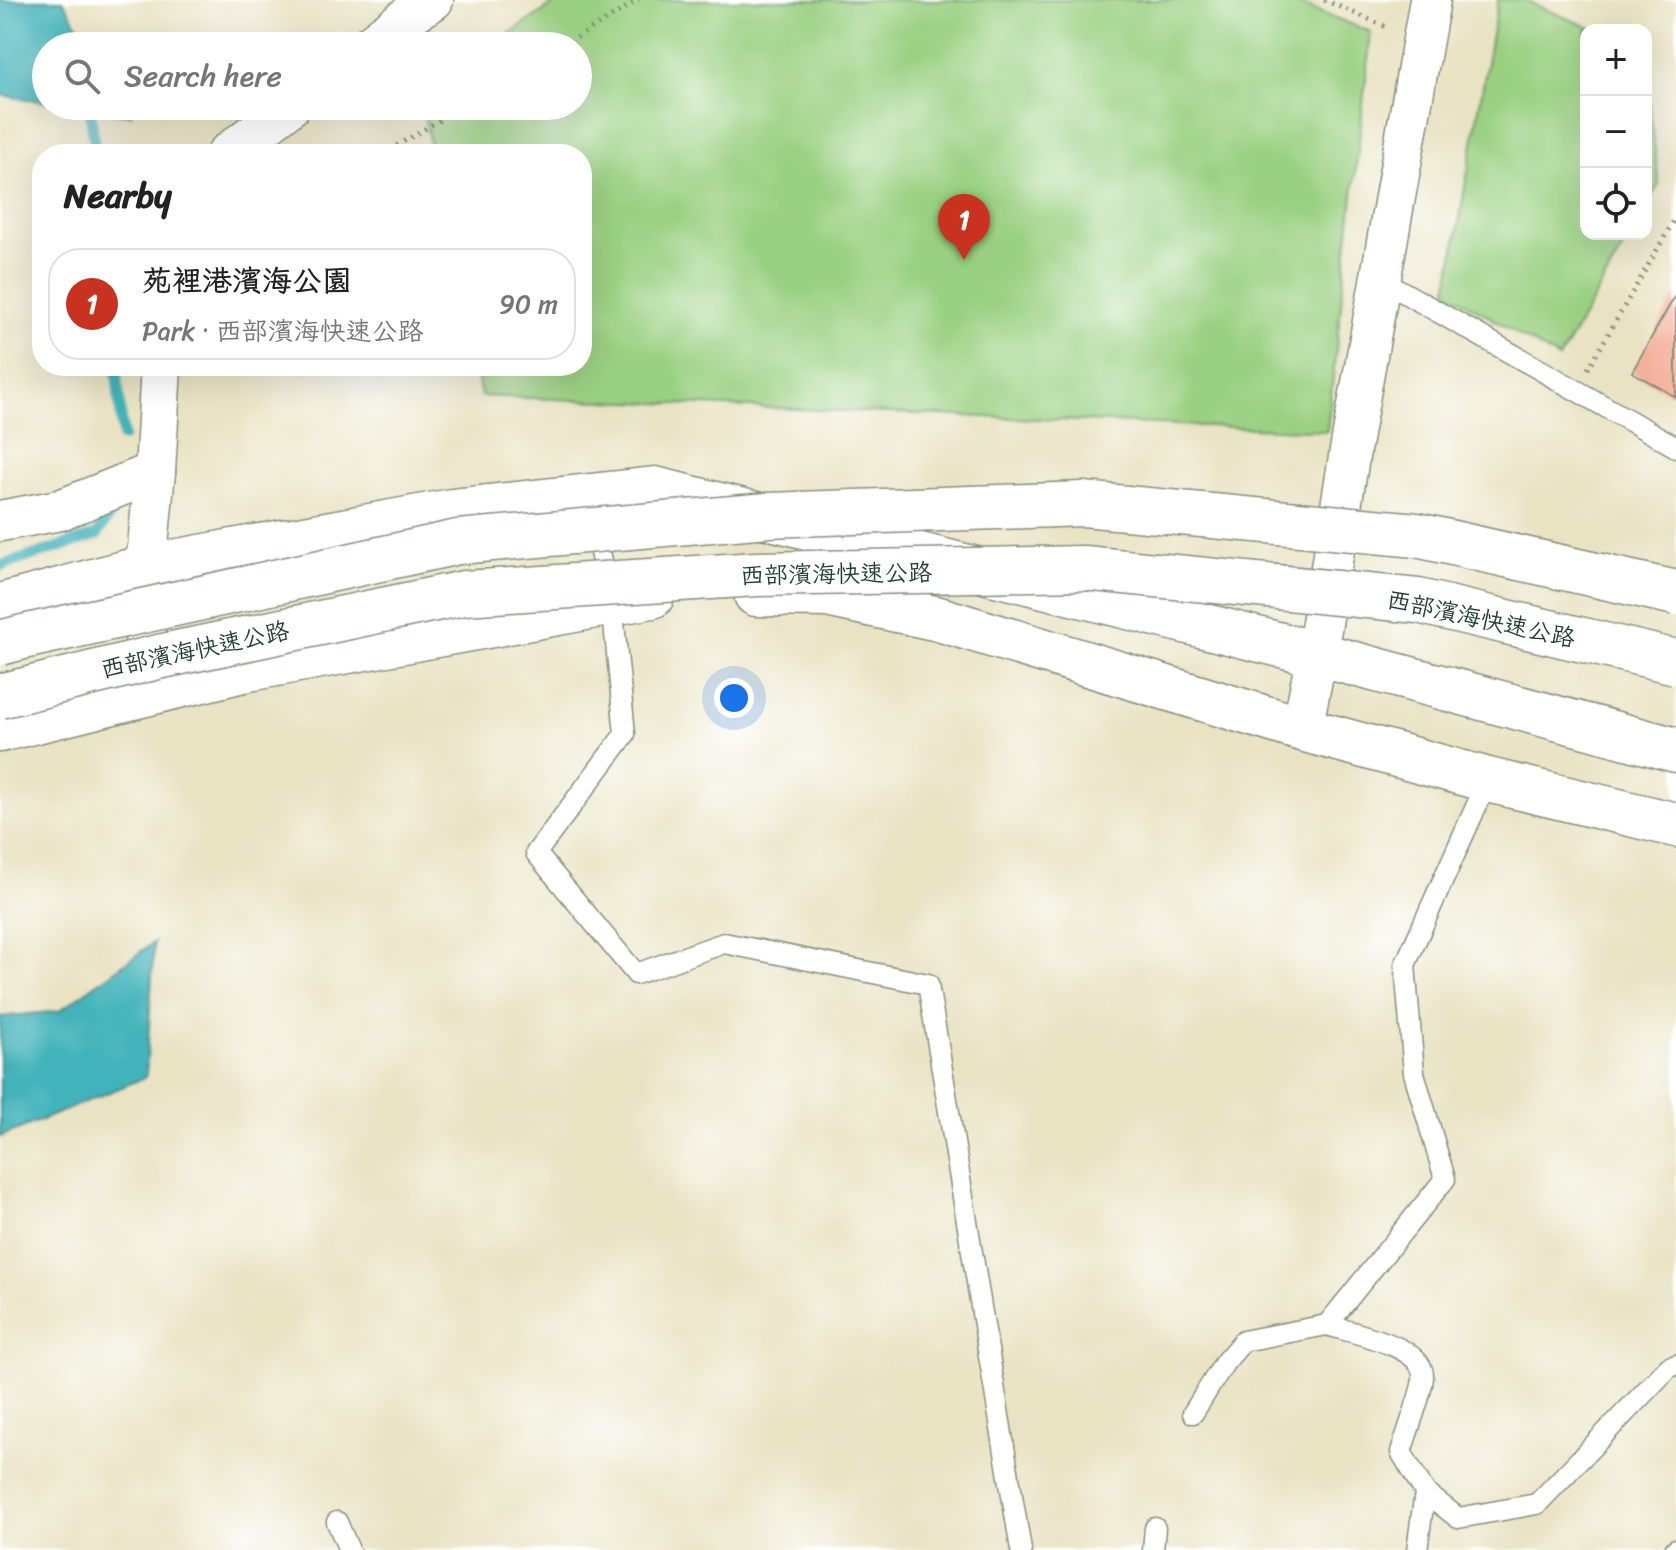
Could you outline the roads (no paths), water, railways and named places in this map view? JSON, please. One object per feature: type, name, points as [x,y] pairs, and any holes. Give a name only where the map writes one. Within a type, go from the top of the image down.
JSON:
[{"type":"main road","points":[[0,606],[146,567],[452,511],[655,489],[1317,654],[1676,750]]},
{"type":"main road","name":"西部濱海快速公路","points":[[0,643],[458,542],[768,515],[1083,504],[1417,535],[1676,593]]},
{"type":"main road","name":"西部濱海快速公路","points":[[0,696],[158,657],[464,593],[757,574],[1084,568],[1418,601],[1676,662]]},
{"type":"main road","points":[[0,730],[243,670],[668,593],[827,595],[939,619],[1302,729],[1488,780],[1676,825]]},
{"type":"street","points":[[387,32],[433,0]]},
{"type":"street","points":[[1302,729],[1430,0]]},
{"type":"street","points":[[240,144],[272,120]]},
{"type":"street","points":[[145,693],[146,567],[160,376]]},
{"type":"street","points":[[0,521],[60,510],[155,472]]},
{"type":"lane","points":[[1380,279],[1676,447]]},
{"type":"lane","points":[[586,496],[612,603],[625,734],[536,853],[636,974],[724,943],[928,984],[1021,1550]]},
{"type":"lane","points":[[1327,1325],[1445,1179],[1414,1073],[1405,965],[1488,780]]},
{"type":"lane","points":[[1193,1413],[1225,1362],[1243,1341],[1327,1325],[1401,1348],[1419,1360],[1424,1376],[1401,1452],[1425,1492],[1458,1518],[1537,1504],[1669,1367],[1676,1365]]},
{"type":"lane","points":[[1417,1550],[1425,1492]]},
{"type":"lane","points":[[337,1522],[349,1550]]},
{"type":"lane","points":[[1153,1550],[1155,1528]]},
{"type":"water","points":[[0,0],[63,0],[82,32],[32,32],[32,100],[0,95]]},
{"type":"water","points":[[154,942],[146,1077],[0,1137],[0,1017],[59,1011]]},
{"type":"waterway","points":[[91,120],[94,144]]},
{"type":"waterway","points":[[117,376],[123,437]]},
{"type":"waterway","points":[[0,566],[97,535],[119,500]]},
{"type":"place","name":"苑裡港濱海公園","points":[[964,260]]}]
